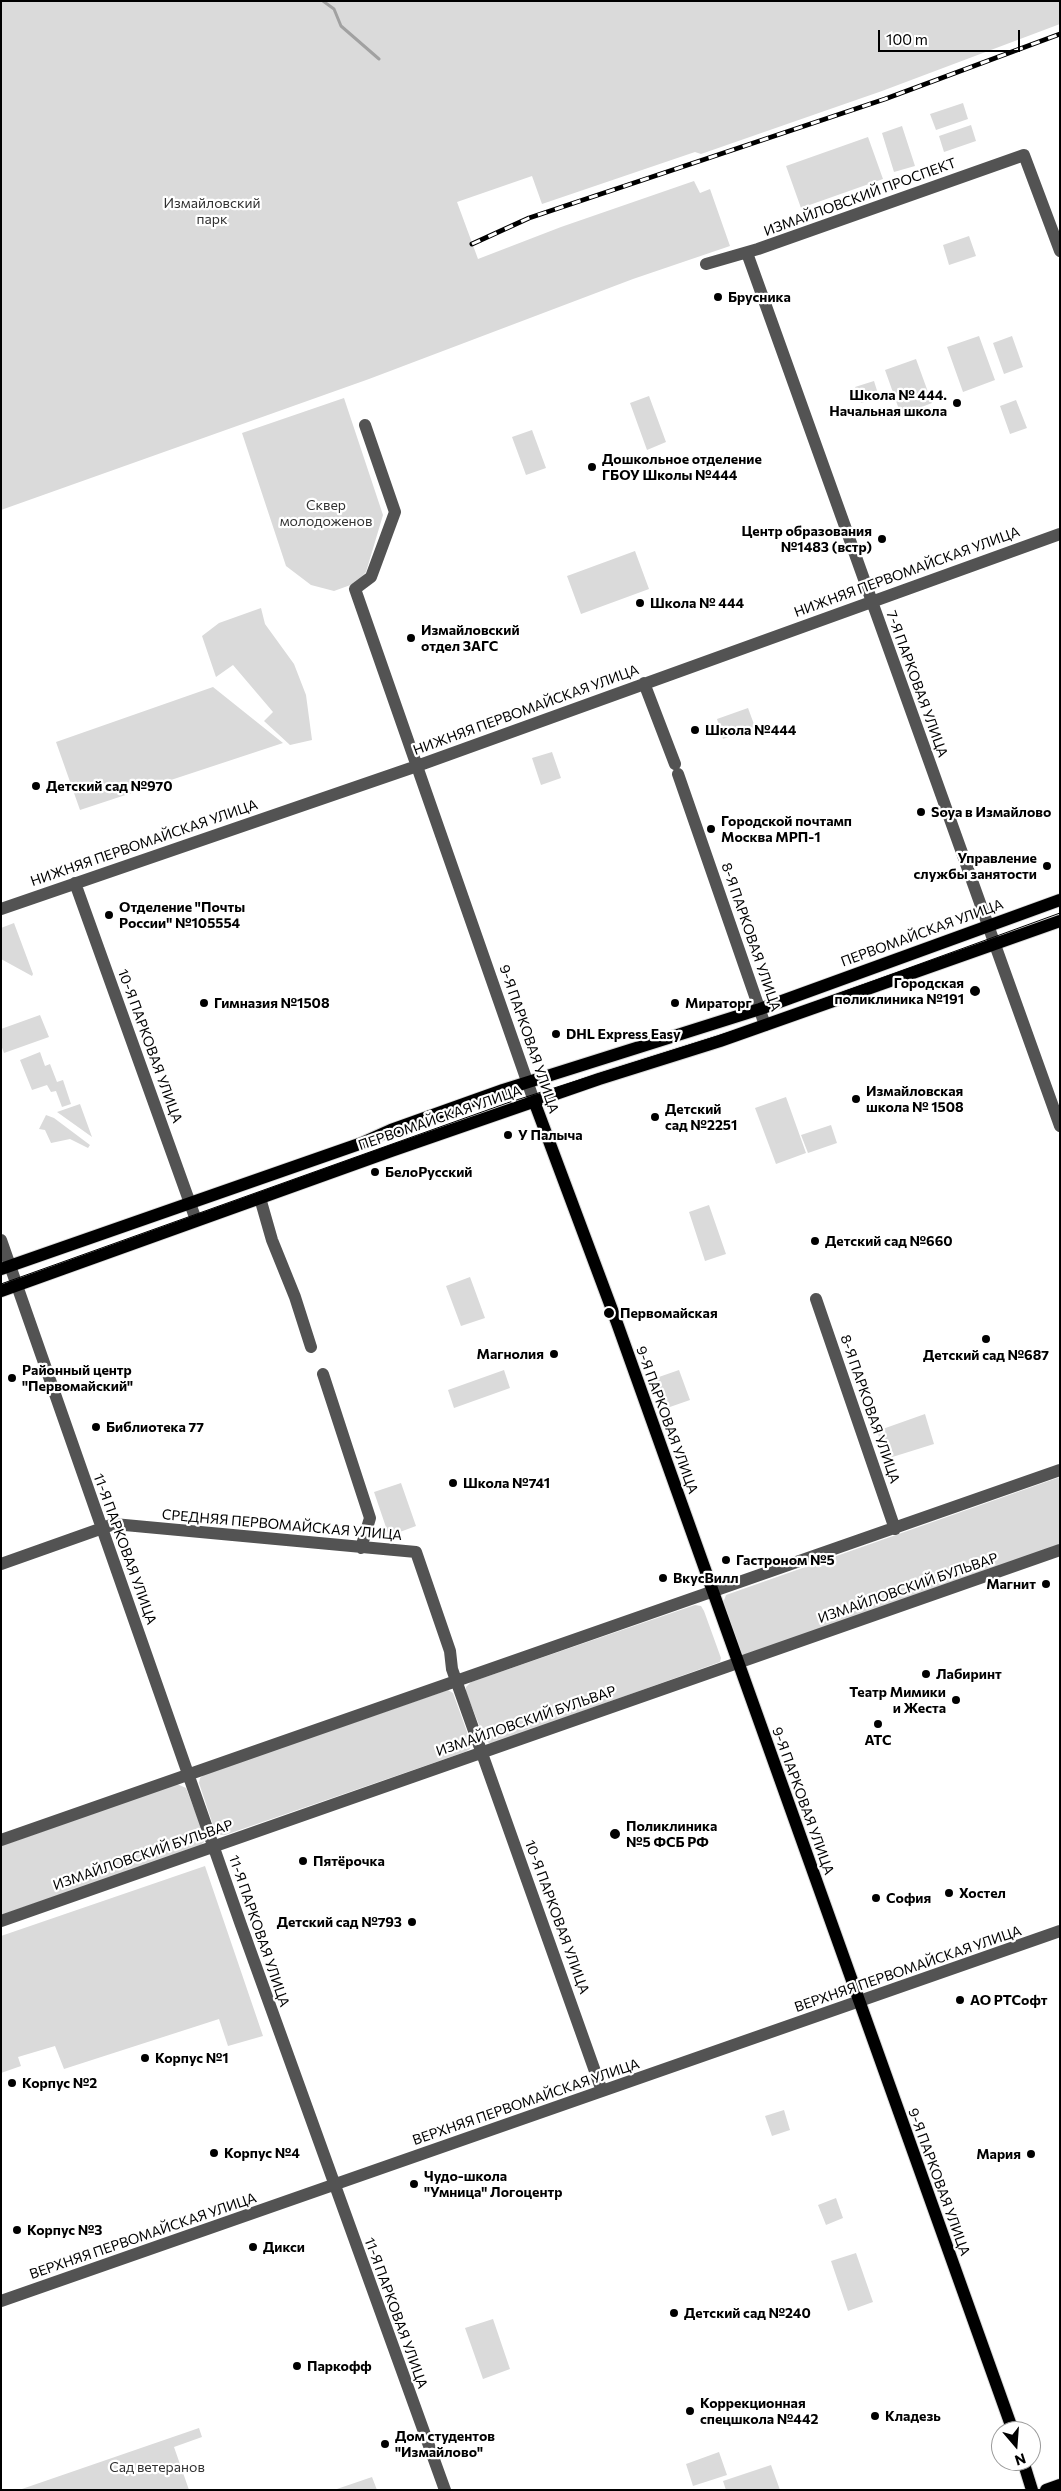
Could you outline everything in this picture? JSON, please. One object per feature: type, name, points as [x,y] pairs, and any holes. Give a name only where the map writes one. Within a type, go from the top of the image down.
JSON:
[{"type":"main road","name":"ПЕРВОМАЙСКАЯ УЛИЦА","points":[[6,1268],[191,1204],[528,1082],[760,1009],[1060,900]]},
{"type":"main road","name":"ПЕРВОМАЙСКАЯ УЛИЦА","points":[[1,1291],[534,1101],[765,1025],[1060,920]]},
{"type":"main road","name":"9-Я ПАРКОВАЯ УЛИЦА","points":[[534,1101],[617,1323],[1009,2421]]},
{"type":"main road","points":[[1026,2471],[1032,2490]]},
{"type":"main road","points":[[1046,2490],[1060,2485]]},
{"type":"street","name":"ИЗМАЙЛОВСКИЙ ПРОСПЕКТ","points":[[706,264],[747,253],[1024,155],[1060,251]]},
{"type":"street","name":"7-Я ПАРКОВАЯ УЛИЦА","points":[[747,253],[1060,1126]]},
{"type":"street","name":"9-Я ПАРКОВАЯ УЛИЦА","points":[[365,425],[395,512],[371,577],[355,589],[534,1101]]},
{"type":"street","name":"НИЖНЯЯ ПЕРВОМАЙСКАЯ УЛИЦА","points":[[1,910],[417,766],[1060,534]]},
{"type":"street","name":"8-Я ПАРКОВАЯ УЛИЦА","points":[[644,683],[765,1025]]},
{"type":"street","name":"10-Я ПАРКОВАЯ УЛИЦА","points":[[76,883],[196,1220]]},
{"type":"street","points":[[260,1198],[272,1240],[294,1296],[311,1348]]},
{"type":"street","name":"11-Я ПАРКОВАЯ УЛИЦА","points":[[1,1240],[6,1268],[18,1286],[214,1846],[444,2490]]},
{"type":"street","name":"8-Я ПАРКОВАЯ УЛИЦА","points":[[816,1299],[895,1528]]},
{"type":"street","points":[[323,1374],[370,1518],[362,1548]]},
{"type":"street","points":[[1,1840],[1060,1470]]},
{"type":"street","name":"СРЕДНЯЯ ПЕРВОМАЙСКАЯ УЛИЦА","points":[[1,1564],[114,1524],[416,1552],[450,1651],[452,1669],[482,1752]]},
{"type":"street","name":"ИЗМАЙЛОВСКИЙ БУЛЬВАР","points":[[1,1921],[1060,1550]]},
{"type":"street","name":"10-Я ПАРКОВАЯ УЛИЦА","points":[[482,1752],[602,2091]]},
{"type":"street","name":"ВЕРХНЯЯ ПЕРВОМАЙСКАЯ УЛИЦА","points":[[1,2301],[1060,1931]]},
{"type":"green space","name":"Измайловский парк","points":[[1,1],[1060,1],[1060,24],[882,91],[701,154],[695,152],[542,204],[532,176],[457,202],[478,259],[561,227],[694,181],[700,193],[710,189],[730,246],[633,279],[369,379],[1,510]]},
{"type":"green space","points":[[963,103],[968,119],[936,130],[930,114]]},
{"type":"green space","points":[[971,125],[976,141],[944,152],[939,136]]},
{"type":"green space","points":[[902,126],[915,166],[894,172],[882,133]]},
{"type":"green space","points":[[868,137],[883,179],[801,208],[786,166]]},
{"type":"green space","points":[[969,236],[976,256],[949,265],[943,245]]},
{"type":"green space","points":[[979,336],[995,380],[963,392],[947,347]]},
{"type":"green space","points":[[1012,336],[1023,367],[1004,374],[993,343]]},
{"type":"green space","points":[[916,359],[932,403],[901,415],[885,370]]},
{"type":"green space","points":[[874,381],[879,397],[861,403],[855,387]]},
{"type":"green space","points":[[649,396],[666,442],[647,450],[630,403]]},
{"type":"green space","name":"Сквер молодоженов","points":[[344,398],[383,515],[366,572],[356,583],[334,591],[311,585],[286,566],[242,433]]},
{"type":"green space","points":[[1016,400],[1027,428],[1010,434],[1000,406]]},
{"type":"green space","points":[[532,430],[546,468],[526,475],[512,437]]},
{"type":"green space","points":[[635,551],[649,589],[581,614],[567,576]]},
{"type":"green space","points":[[261,608],[265,624],[294,664],[306,695],[312,740],[290,745],[264,721],[273,712],[233,665],[216,677],[202,636],[219,623]]},
{"type":"green space","points":[[213,687],[283,743],[80,810],[56,742]]},
{"type":"green space","points":[[748,708],[755,727],[723,739],[717,719]]},
{"type":"green space","points":[[552,752],[561,778],[541,785],[532,758]]},
{"type":"green space","points":[[14,923],[33,974],[32,976],[1,959],[1,928]]},
{"type":"green space","points":[[40,1015],[49,1037],[4,1053],[1,1045],[1,1029]]},
{"type":"green space","points":[[40,1052],[45,1066],[50,1064],[57,1082],[63,1080],[71,1104],[62,1107],[56,1091],[51,1092],[47,1085],[32,1090],[20,1060]]},
{"type":"green space","points":[[786,1097],[806,1153],[776,1164],[755,1108]]},
{"type":"green space","points":[[80,1104],[92,1137],[57,1112]]},
{"type":"green space","points":[[46,1115],[54,1118],[90,1145],[88,1148],[70,1139],[51,1143],[45,1130],[39,1129]]},
{"type":"green space","points":[[831,1125],[837,1143],[808,1153],[801,1135]]},
{"type":"green space","points":[[709,1205],[726,1254],[705,1261],[689,1212]]},
{"type":"green space","points":[[470,1277],[485,1318],[461,1326],[446,1286]]},
{"type":"green space","points":[[504,1370],[510,1388],[454,1408],[448,1390]]},
{"type":"green space","points":[[679,1370],[690,1400],[667,1408],[656,1378]]},
{"type":"green space","points":[[925,1414],[934,1444],[886,1459],[877,1431]]},
{"type":"green space","points":[[1060,1477],[1060,1546],[744,1655],[740,1651],[723,1603],[726,1595]]},
{"type":"green space","points":[[401,1483],[416,1526],[389,1536],[374,1492]]},
{"type":"green space","points":[[695,1605],[701,1606],[704,1611],[721,1658],[720,1662],[494,1743],[489,1743],[485,1740],[466,1692],[466,1687],[471,1682]]},
{"type":"green space","points":[[448,1690],[453,1693],[471,1743],[470,1749],[225,1835],[219,1835],[215,1831],[199,1783],[200,1778],[205,1774]]},
{"type":"green space","points":[[177,1784],[186,1788],[205,1837],[204,1842],[200,1846],[1,1915],[1,1846]]},
{"type":"green space","points":[[205,1866],[263,2036],[228,2046],[219,2019],[64,2069],[55,2046],[18,2057],[21,2066],[1,2073],[1,1936]]},
{"type":"green space","points":[[784,2110],[790,2130],[772,2136],[765,2116]]},
{"type":"green space","points":[[836,2198],[843,2218],[826,2225],[818,2205]]},
{"type":"green space","points":[[856,2253],[873,2302],[848,2311],[831,2261]]},
{"type":"green space","points":[[493,2319],[510,2369],[483,2379],[465,2328]]},
{"type":"green space","name":"Сад ветеранов","points":[[199,2428],[202,2437],[174,2447],[189,2490],[19,2490]]},
{"type":"green space","points":[[719,2452],[727,2475],[693,2486],[686,2464]]},
{"type":"green space","points":[[771,2465],[780,2490],[726,2490],[723,2481]]},
{"type":"green space","points":[[372,2477],[377,2490],[334,2490]]},
{"type":"waterway","points":[[323,1],[334,9],[341,26],[379,59]]},
{"type":"tram line","points":[[1,1284],[507,1103],[755,1024],[1060,913]]},
{"type":"railway","points":[[472,244],[529,218],[885,99],[1060,34]]},
{"type":"place","name":"Брусника","points":[[718,297]]},
{"type":"place","name":"Школа № 444. Начальная школа","points":[[957,403]]},
{"type":"place","name":"Дошкольное отделение ГБОУ Школы №444","points":[[592,467]]},
{"type":"place","name":"Центр образования №1483 (встр)","points":[[882,539]]},
{"type":"place","name":"Школа № 444","points":[[640,603]]},
{"type":"place","name":"Измайловский отдел ЗАГС","points":[[411,638]]},
{"type":"place","name":"Школа №444","points":[[695,730]]},
{"type":"place","name":"Детский сад №970","points":[[36,786]]},
{"type":"place","name":"Soya в Измайлово","points":[[921,812]]},
{"type":"place","name":"Городской почтамп Москва МРП-1","points":[[711,829]]},
{"type":"place","name":"Управление cлужбы занятости","points":[[1047,866]]},
{"type":"place","name":"Отделение \"Почты России\" №105554","points":[[109,915]]},
{"type":"place","name":"Городская поликлиника №191","points":[[975,991]]},
{"type":"place","name":"Гимназия №1508","points":[[204,1003]]},
{"type":"place","name":"Мираторг","points":[[675,1003]]},
{"type":"place","name":"DHL Express Easy","points":[[556,1034]]},
{"type":"place","name":"Измайловская школа № 1508","points":[[856,1099]]},
{"type":"place","name":"Детский сад №2251","points":[[655,1117]]},
{"type":"place","name":"У Палыча","points":[[508,1135]]},
{"type":"place","name":"БелоРусский","points":[[375,1172]]},
{"type":"place","name":"Детский сад №660","points":[[815,1241]]},
{"type":"place","name":"Первомайская","points":[[609,1313]]},
{"type":"place","name":"Детский сад №687","points":[[986,1339]]},
{"type":"place","name":"Магнолия","points":[[554,1354]]},
{"type":"place","name":"Районный центр \"Первомайский\"","points":[[12,1378]]},
{"type":"place","name":"Библиотека 77","points":[[96,1427]]},
{"type":"place","name":"Школа №741","points":[[453,1483]]},
{"type":"place","name":"Гастроном №5","points":[[726,1560]]},
{"type":"place","name":"ВкусВилл","points":[[663,1578]]},
{"type":"place","name":"Магнит","points":[[1046,1584]]},
{"type":"place","name":"Лабиринт","points":[[926,1674]]},
{"type":"place","name":"Театр Мимики и Жеста","points":[[956,1700]]},
{"type":"place","name":"АТС","points":[[878,1724]]},
{"type":"place","name":"Поликлиника №5 ФСБ РФ","points":[[615,1834]]},
{"type":"place","name":"Пятёрочка","points":[[303,1861]]},
{"type":"place","name":"Хостел","points":[[949,1893]]},
{"type":"place","name":"София","points":[[876,1898]]},
{"type":"place","name":"Детский сад №793","points":[[412,1922]]},
{"type":"place","name":"АО РТСофт","points":[[960,2000]]},
{"type":"place","name":"Корпус №1","points":[[145,2058]]},
{"type":"place","name":"Корпус №2","points":[[12,2083]]},
{"type":"place","name":"Корпус №4","points":[[214,2153]]},
{"type":"place","name":"Мария","points":[[1031,2154]]},
{"type":"place","name":"Чудо-школа \"Умница\" Логоцентр","points":[[414,2184]]},
{"type":"place","name":"Корпус №3","points":[[17,2230]]},
{"type":"place","name":"Дикси","points":[[253,2247]]},
{"type":"place","name":"Детский сад №240","points":[[674,2313]]},
{"type":"place","name":"Паркофф","points":[[297,2366]]},
{"type":"place","name":"Коррекционная спецшкола №442","points":[[690,2411]]},
{"type":"place","name":"Кладезь","points":[[875,2416]]},
{"type":"place","name":"Дом студентов \"Измайлово\"","points":[[385,2444]]}]
